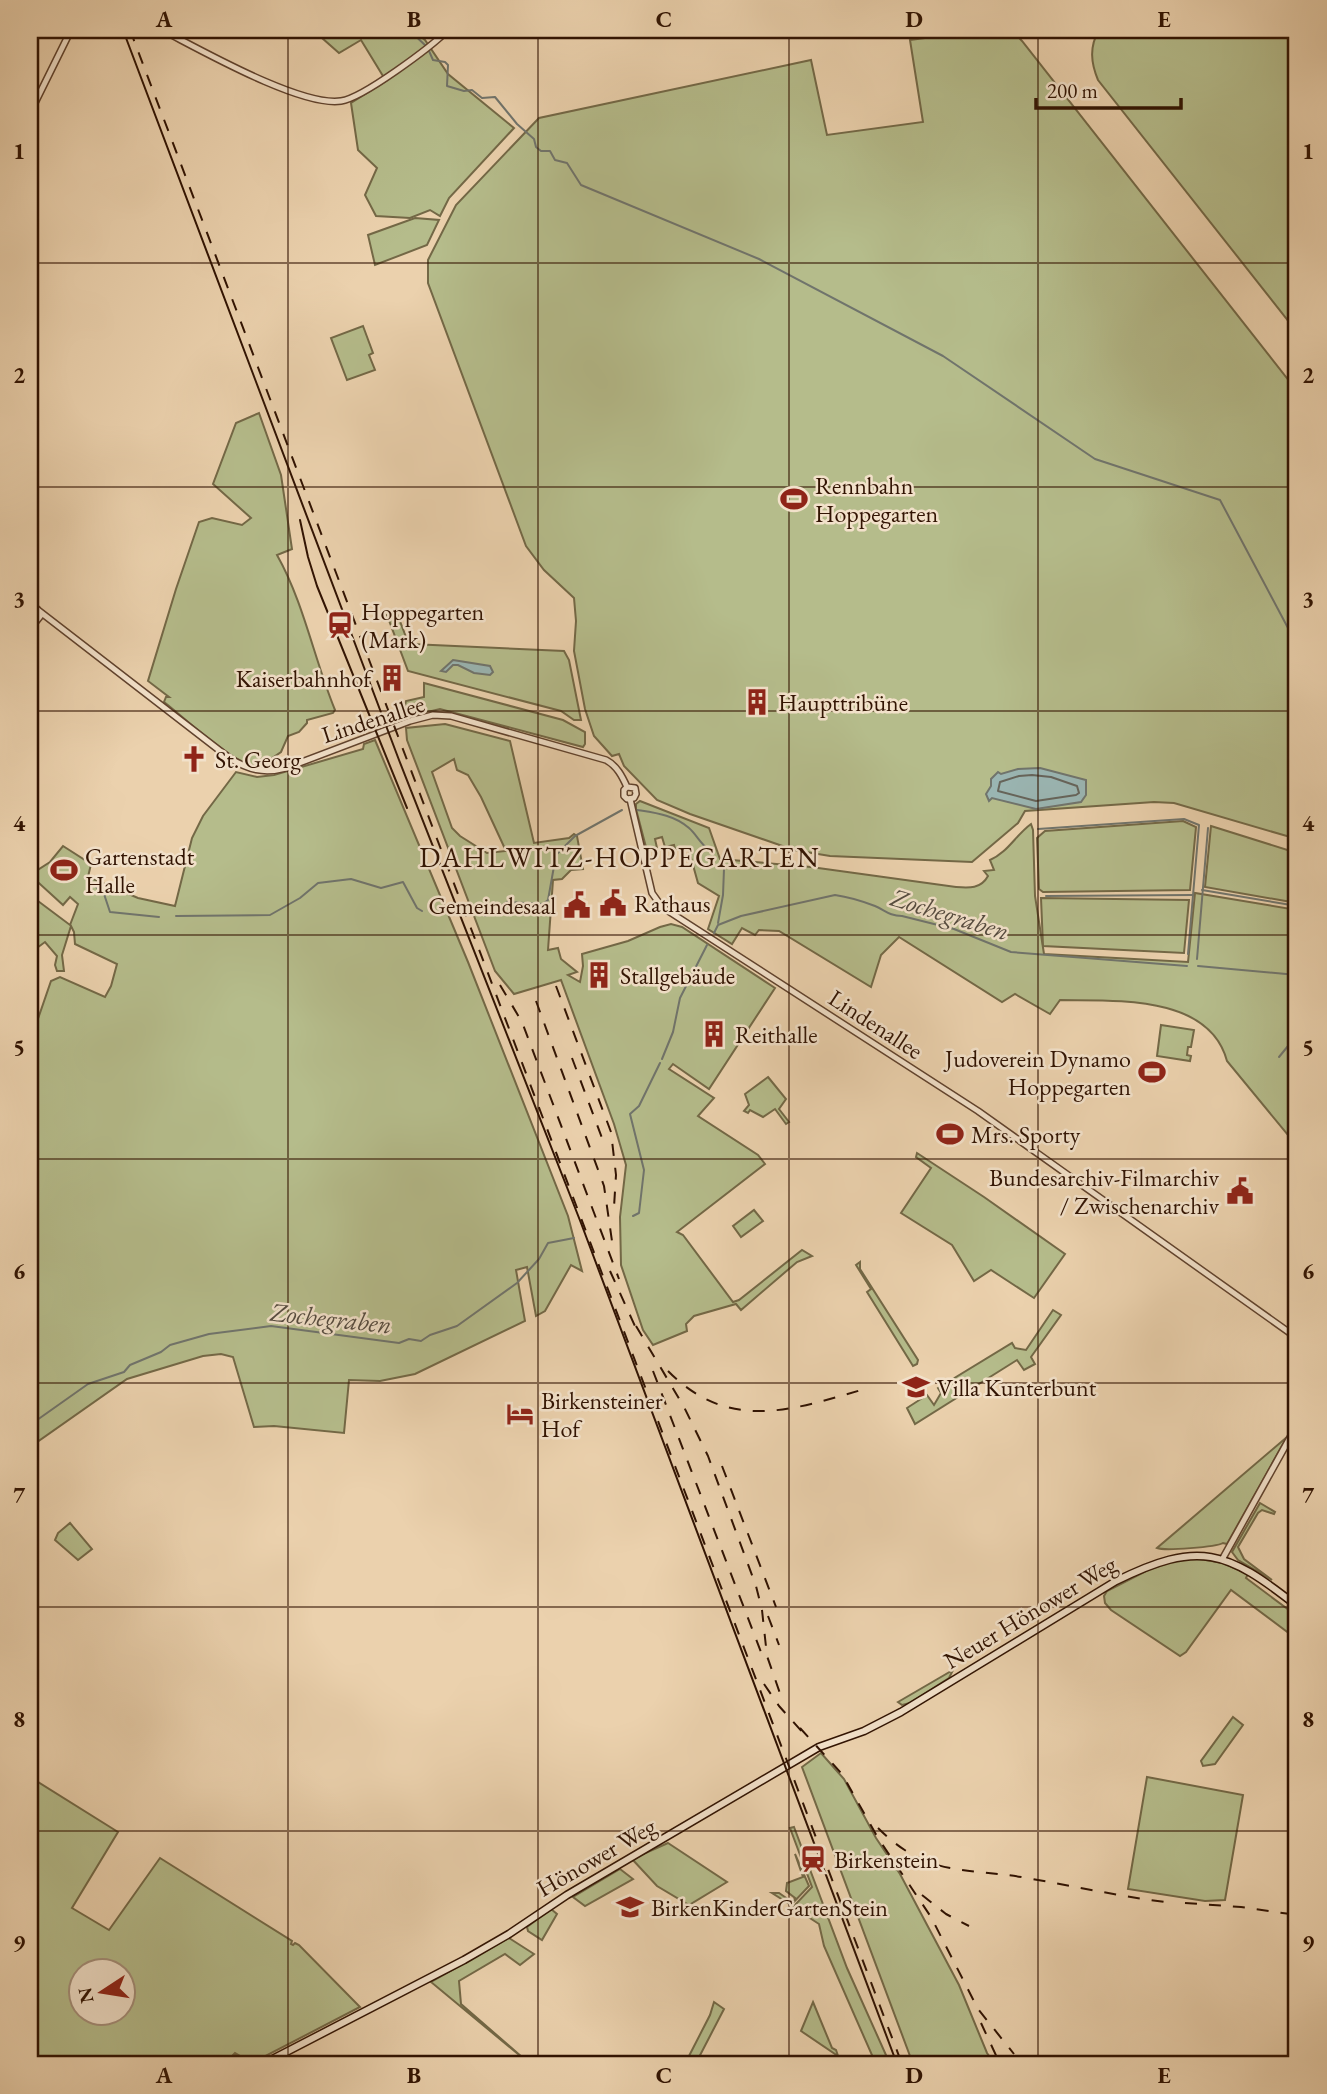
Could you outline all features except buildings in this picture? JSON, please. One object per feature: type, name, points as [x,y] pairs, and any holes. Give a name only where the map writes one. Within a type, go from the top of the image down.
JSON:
[{"type":"main road","name":"Neuer Hönower Weg","points":[[785,1768],[819,1747],[888,1720],[1151,1564],[1179,1556],[1202,1554],[1223,1559],[1247,1570],[1297,1606]]},
{"type":"main road","name":"Hönower Weg","points":[[263,2064],[501,1938],[567,1895],[785,1768]]},
{"type":"street","points":[[30,113],[71,30]]},
{"type":"street","points":[[162,30],[294,93],[323,101],[339,101],[354,97],[425,50],[448,30]]},
{"type":"street","name":"Lindenallee","points":[[30,604],[228,757],[250,769],[267,771],[286,768],[410,721],[439,715],[606,760],[616,768],[627,787],[624,793],[630,799],[652,893],[662,907],[978,1111],[1297,1338]]},
{"type":"street","points":[[30,618],[37,609]]},
{"type":"street","points":[[30,629],[43,614]]},
{"type":"street","points":[[1223,1559],[1297,1425]]},
{"type":"green space","points":[[341,30],[412,30],[425,40],[448,74],[514,128],[449,198],[440,216],[430,210],[410,218],[376,216],[365,195],[377,168],[358,150],[351,103],[386,81],[361,40],[339,53],[322,38]]},
{"type":"green space","points":[[985,30],[1012,30],[1022,41],[1297,391],[1297,839],[1174,803],[1154,802],[1025,811],[1018,823],[972,862],[830,856],[794,850],[657,800],[624,766],[619,754],[612,756],[594,736],[585,709],[574,651],[574,598],[544,570],[526,546],[428,283],[428,260],[456,205],[539,118],[811,60],[827,135],[923,122],[910,40]]},
{"type":"green space","points":[[1099,30],[1297,30],[1297,332],[1098,80],[1092,55]]},
{"type":"green space","points":[[415,218],[439,220],[427,245],[375,265],[368,235]]},
{"type":"green space","points":[[363,326],[373,353],[369,355],[375,370],[347,380],[331,338]]},
{"type":"green space","points":[[259,413],[281,475],[292,549],[277,555],[302,612],[335,710],[333,713],[307,720],[299,732],[288,736],[281,752],[259,767],[237,759],[210,740],[164,702],[166,697],[169,697],[148,681],[199,522],[212,518],[242,525],[251,518],[213,484],[236,423]]},
{"type":"green space","points":[[396,611],[411,644],[564,651],[569,660],[581,720],[574,720],[561,711],[408,671],[387,615]]},
{"type":"green space","points":[[424,683],[563,720],[585,732],[585,744],[583,747],[440,709],[402,718],[406,701],[424,697]]},
{"type":"green space","points":[[445,724],[510,741],[534,843],[569,838],[574,834],[577,836],[583,869],[571,870],[562,879],[553,880],[548,950],[558,948],[561,959],[577,972],[568,975],[580,982],[582,954],[628,941],[671,924],[682,927],[775,988],[709,1089],[673,1064],[669,1069],[714,1098],[698,1116],[758,1155],[765,1164],[677,1232],[683,1235],[733,1302],[802,1250],[812,1256],[797,1262],[741,1310],[736,1304],[694,1316],[686,1324],[687,1331],[653,1345],[643,1330],[621,1265],[620,1217],[626,1165],[614,1124],[561,980],[514,994],[495,971],[407,740],[406,728]],"holes":[[[454,759],[457,770],[468,775],[506,851],[487,853],[452,828],[432,772]]]},
{"type":"green space","points":[[375,740],[468,962],[568,1216],[582,1271],[571,1265],[545,1311],[536,1316],[527,1267],[516,1270],[525,1321],[415,1374],[380,1381],[349,1380],[344,1433],[274,1426],[254,1427],[233,1357],[221,1354],[203,1356],[127,1379],[30,1447],[30,1042],[51,981],[60,977],[105,997],[117,964],[75,944],[71,926],[62,955],[64,971],[57,971],[57,956],[45,942],[30,953],[30,902],[34,898],[70,925],[78,904],[70,897],[63,905],[30,875],[50,862],[63,846],[91,864],[88,877],[138,898],[175,906],[192,838],[203,816],[236,772],[257,777],[274,775],[363,749],[364,744]]},
{"type":"green space","points":[[640,801],[709,828],[720,859],[811,867],[961,887],[974,887],[982,883],[988,876],[984,871],[994,870],[990,860],[1031,824],[1035,896],[1044,954],[1188,962],[1195,893],[1297,910],[1297,1146],[1227,1061],[1217,1039],[1201,1023],[1180,1013],[1132,1002],[1060,1000],[1050,1014],[1015,994],[1002,1002],[899,937],[881,955],[871,987],[779,931],[759,930],[755,935],[742,928],[732,944],[708,929],[719,896],[698,883],[688,847],[665,847],[662,837],[655,839],[657,848],[647,851],[636,809],[636,804]]},
{"type":"green space","points":[[1183,821],[1196,827],[1190,890],[1043,892],[1039,889],[1037,838],[1045,831]]},
{"type":"green space","points":[[1211,826],[1297,853],[1297,903],[1205,887]]},
{"type":"green space","points":[[1041,898],[1189,900],[1184,953],[1043,946]]},
{"type":"green space","points":[[1161,1025],[1194,1030],[1191,1047],[1188,1047],[1187,1055],[1191,1056],[1190,1061],[1157,1056]]},
{"type":"green space","points":[[768,1077],[786,1099],[779,1109],[789,1122],[786,1124],[775,1109],[763,1117],[750,1110],[748,1113],[744,1111],[749,1105],[745,1094]]},
{"type":"green space","points":[[917,1153],[1065,1254],[1034,1298],[991,1270],[974,1281],[952,1245],[901,1213],[931,1168],[916,1157]]},
{"type":"green space","points":[[754,1210],[763,1221],[741,1237],[733,1226]]},
{"type":"green space","points":[[860,1262],[860,1269],[918,1360],[917,1364],[913,1366],[867,1292],[871,1289],[856,1265]]},
{"type":"green space","points":[[1053,1310],[1061,1315],[1031,1357],[1035,1364],[1024,1370],[1017,1360],[915,1424],[907,1408],[927,1395],[934,1405],[941,1393],[938,1388],[1012,1343],[1015,1348],[1026,1350]]},
{"type":"green space","points":[[1287,1437],[1227,1544],[1180,1549],[1157,1548]]},
{"type":"green space","points":[[1260,1503],[1275,1512],[1274,1514],[1262,1510],[1258,1513],[1238,1547],[1244,1559],[1272,1580],[1238,1560],[1232,1552]]},
{"type":"green space","points":[[70,1523],[92,1549],[78,1560],[55,1540],[58,1533]]},
{"type":"green space","points":[[1194,1558],[1223,1563],[1248,1574],[1246,1578],[1297,1616],[1297,1637],[1231,1590],[1186,1652],[1180,1656],[1111,1610],[1105,1603],[1104,1596],[1107,1591],[1150,1569]]},
{"type":"green space","points":[[953,1670],[949,1678],[910,1703],[902,1705],[898,1702]]},
{"type":"green space","points":[[1233,1717],[1243,1725],[1215,1764],[1203,1766],[1201,1761]]},
{"type":"green space","points":[[821,1753],[844,1779],[876,1838],[900,1874],[959,1985],[987,2053],[995,2064],[913,2064],[802,1767]]},
{"type":"green space","points":[[30,1777],[118,1832],[72,1908],[109,1930],[160,1858],[292,1941],[291,1944],[299,1945],[360,2007],[252,2063],[235,2053],[230,2058],[233,2060],[224,2064],[30,2064]]},
{"type":"green space","points":[[1147,1777],[1243,1795],[1225,1900],[1205,1901],[1128,1889]]},
{"type":"green space","points":[[794,1827],[847,1968],[890,2064],[875,2062],[824,1946],[819,1924],[793,1907],[812,1887],[790,1828]]},
{"type":"green space","points":[[668,1843],[727,1882],[689,1905],[657,1886],[632,1859]]},
{"type":"green space","points":[[795,1854],[809,1886],[791,1905],[772,1893],[779,1893],[792,1902],[795,1898],[786,1891],[787,1883],[803,1877]]},
{"type":"green space","points":[[620,1869],[633,1879],[585,1906],[573,1897]]},
{"type":"green space","points":[[551,1909],[557,1914],[542,1940],[528,1931],[527,1927]]},
{"type":"green space","points":[[509,1938],[534,1954],[520,1965],[505,1954],[459,1981],[461,2004],[530,2064],[431,1982]]},
{"type":"green space","points":[[714,2002],[724,2009],[696,2063],[688,2058]]},
{"type":"green space","points":[[813,2002],[832,2048],[838,2056],[801,2031]]},
{"type":"water","points":[[453,660],[490,666],[493,672],[490,675],[474,673],[458,665],[453,665],[446,672],[441,671]]},
{"type":"water","points":[[1040,768],[1086,780],[1086,795],[1081,802],[1036,809],[992,798],[989,801],[986,794],[991,786],[991,779],[998,772],[1001,774],[1018,769]]},
{"type":"waterway","points":[[409,30],[426,46]]},
{"type":"waterway","points":[[429,51],[433,60],[448,65],[447,86],[464,91],[472,90],[482,98],[495,97],[517,124],[534,139],[536,147],[541,151],[550,151],[555,160],[567,163],[581,185],[759,259],[943,356],[1095,459],[1220,500],[1297,645]]},
{"type":"waterway","points":[[485,916],[507,902],[543,904],[548,900],[556,855],[575,836],[622,810]]},
{"type":"waterway","points":[[637,810],[677,820],[689,828],[708,849]]},
{"type":"waterway","points":[[1038,829],[1184,819],[1199,825],[1188,954]]},
{"type":"waterway","points":[[1197,959],[1208,828]]},
{"type":"waterway","points":[[718,923],[724,869]]},
{"type":"waterway","points":[[87,879],[104,894],[110,912],[159,917]]},
{"type":"waterway","points":[[176,916],[270,915],[300,898],[318,883],[351,879],[381,888],[403,882],[417,908],[422,911]]},
{"type":"waterway","points":[[1202,890],[1297,906]]},
{"type":"waterway","name":"Zochegraben","points":[[714,933],[718,925],[741,916],[835,895],[865,902],[894,915],[954,929],[1011,952],[1187,966]]},
{"type":"waterway","points":[[1046,896],[1192,895]]},
{"type":"waterway","name":"Zochegraben","points":[[662,1059],[673,1032],[680,998],[707,945]]},
{"type":"waterway","name":"Zochegraben","points":[[1198,966],[1297,975]]},
{"type":"waterway","points":[[1279,1057],[1297,1035]]},
{"type":"waterway","name":"Zochegraben","points":[[633,1216],[639,1213],[644,1170],[630,1114],[639,1106],[660,1063]]},
{"type":"waterway","name":"Zochegraben","points":[[30,1425],[88,1384],[124,1372],[130,1365],[161,1352],[170,1345],[209,1334],[271,1326],[399,1343],[409,1339],[421,1341],[457,1326],[517,1283],[539,1259],[548,1243],[574,1238]]},
{"type":"tram line","points":[[123,30],[399,760],[581,1223],[897,2064]]},
{"type":"tram line","points":[[300,520],[317,586],[407,808]]},
{"type":"railway","points":[[130,30],[902,2064]]},
{"type":"railway","points":[[500,985],[522,1022],[619,1279]]},
{"type":"railway","points":[[556,986],[611,1132],[616,1175],[614,1207]]},
{"type":"railway","points":[[536,1001],[604,1186],[613,1248]]},
{"type":"railway","points":[[572,1058],[605,1146]]},
{"type":"railway","points":[[610,1271],[639,1335]]},
{"type":"railway","points":[[636,1326],[684,1407],[708,1456],[756,1586],[762,1610],[767,1656],[783,1702]]},
{"type":"railway","points":[[653,1371],[761,1652]]},
{"type":"railway","points":[[668,1371],[691,1391],[715,1403],[739,1410],[789,1408],[868,1388]]},
{"type":"railway","points":[[722,1466],[776,1607]]},
{"type":"railway","points":[[768,1616],[779,1645]]},
{"type":"railway","points":[[764,1684],[805,1735]]},
{"type":"railway","points":[[800,1728],[842,1774],[878,1838],[931,1917],[978,2009],[1014,2054]]},
{"type":"railway","points":[[878,1828],[914,1855],[948,1868],[1027,1878],[1165,1902]]},
{"type":"railway","points":[[922,1895],[946,1914],[969,1926]]},
{"type":"railway","points":[[1185,1903],[1297,1915]]},
{"type":"railway","points":[[981,2023],[1000,2064]]},
{"type":"place","name":"Rennbahn Hoppegarten","points":[[794,499]]},
{"type":"place","name":"Hoppegarten (Mark)","points":[[340,625]]},
{"type":"place","name":"Kaiserbahnhof","points":[[392,678]]},
{"type":"place","name":"Haupttribüne","points":[[757,702]]},
{"type":"place","name":"St. Georg","points":[[194,759]]},
{"type":"place","name":"Gartenstadt Halle","points":[[64,870]]},
{"type":"place","name":"Rathaus","points":[[613,903]]},
{"type":"place","name":"Gemeindesaal","points":[[577,905]]},
{"type":"place","name":"Stallgebäude","points":[[599,975]]},
{"type":"place","name":"Reithalle","points":[[714,1034]]},
{"type":"place","name":"Judoverein Dynamo Hoppegarten","points":[[1152,1072]]},
{"type":"place","name":"Mrs. Sporty","points":[[950,1134]]},
{"type":"place","name":"Bundesarchiv-Filmarchiv / Zwischenarchiv","points":[[1240,1191]]},
{"type":"place","name":"Villa Kunterbunt","points":[[916,1387]]},
{"type":"place","name":"Birkensteiner Hof","points":[[520,1414]]},
{"type":"place","name":"Birkenstein","points":[[813,1859]]},
{"type":"place","name":"BirkenKinderGartenStein","points":[[630,1907]]},
{"type":"district","name":"DAHLWITZ-HOPPEGARTEN","points":[[620,857]]}]
